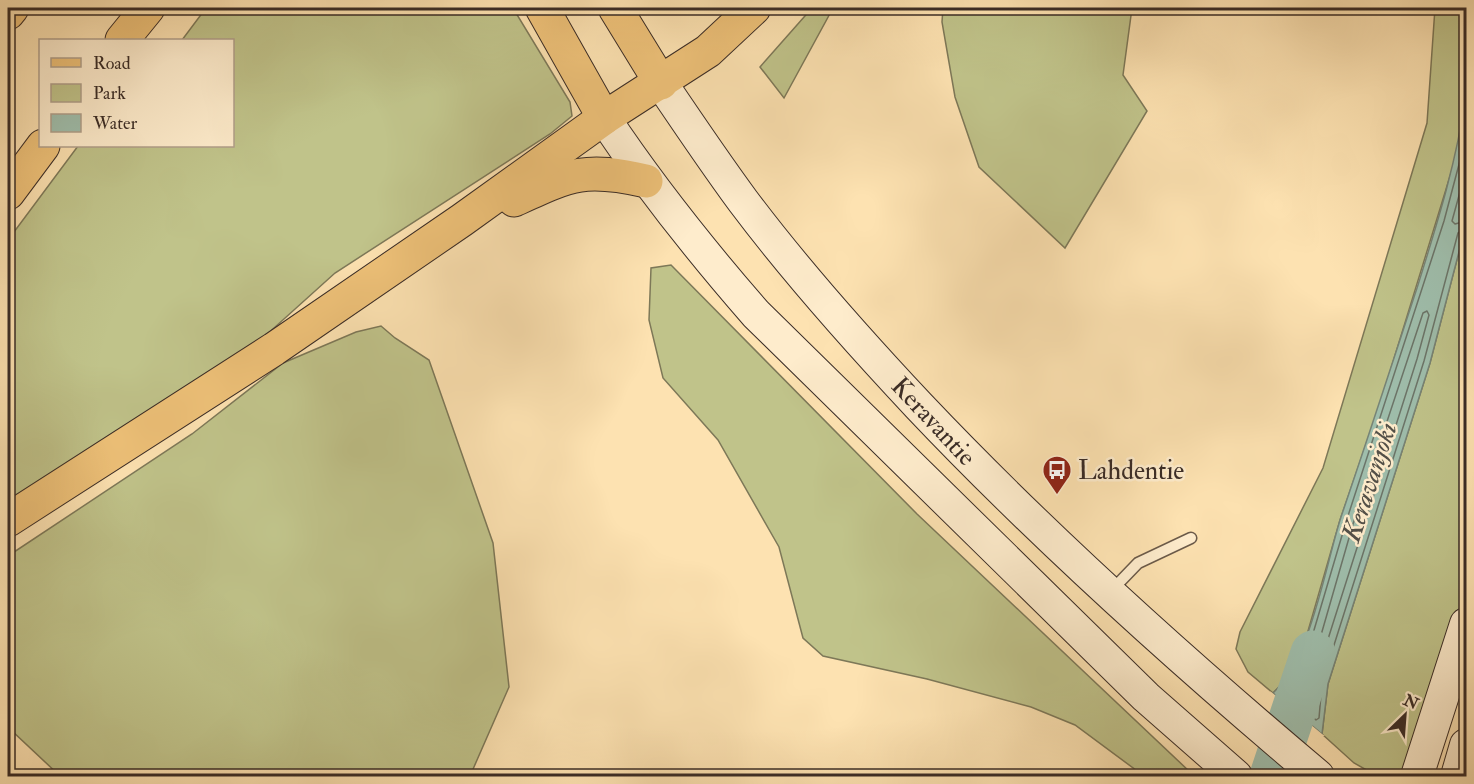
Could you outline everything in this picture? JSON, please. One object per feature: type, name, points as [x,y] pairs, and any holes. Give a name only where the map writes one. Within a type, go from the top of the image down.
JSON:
[{"type":"main road","points":[[8,13],[12,8]]},
{"type":"main road","points":[[123,39],[148,8]]},
{"type":"main road","name":"Keravantie","points":[[542,8],[604,118],[646,181],[697,247],[764,322],[1146,697],[1230,772]]},
{"type":"main road","name":"Keravantie","points":[[615,8],[661,83],[744,202],[872,356],[982,472],[1109,594],[1318,777]]},
{"type":"main road","points":[[8,520],[274,349],[462,220],[604,118],[708,51],[754,8]]},
{"type":"main road","points":[[8,193],[42,147]]},
{"type":"main road","points":[[462,220],[555,182],[586,172],[609,173],[646,181]]},
{"type":"main road","points":[[1417,777],[1467,624]]},
{"type":"main road","points":[[1457,777],[1467,745]]},
{"type":"lane","points":[[1109,594],[1138,563],[1191,538]]},
{"type":"green space","points":[[206,8],[513,8],[570,102],[572,116],[550,134],[335,273],[264,337],[8,504],[8,240],[77,147],[234,147],[234,39],[183,39]]},
{"type":"green space","points":[[812,8],[833,8],[784,98],[760,67]]},
{"type":"green space","points":[[943,8],[1132,8],[1123,75],[1147,111],[1065,248],[979,167],[955,97],[942,22]]},
{"type":"green space","points":[[1435,8],[1466,8],[1466,94],[1459,147],[1381,401],[1340,520],[1304,645],[1280,686],[1273,693],[1248,672],[1236,649],[1240,632],[1323,468],[1427,123]]},
{"type":"green space","points":[[1466,225],[1466,592],[1407,776],[1377,776],[1354,763],[1322,734],[1328,684],[1430,363]]},
{"type":"green space","points":[[671,265],[917,514],[1190,772],[1190,776],[1144,776],[1075,725],[1031,707],[927,679],[823,656],[803,638],[779,547],[718,440],[663,378],[649,320],[651,268]]},
{"type":"green space","points":[[381,326],[429,360],[493,543],[509,687],[470,776],[60,776],[12,731],[8,747],[8,556],[192,434],[283,363],[356,332]]},
{"type":"water","points":[[1466,94],[1466,225],[1430,363],[1328,684],[1322,734],[1273,693],[1297,658],[1315,611],[1341,517],[1439,216],[1452,168]]},
{"type":"pier","points":[[1270,691],[1325,736],[1320,736],[1271,695]]},
{"type":"waterway","name":"Keravanjoki","points":[[1272,776],[1313,653]]},
{"type":"place","name":"Lahdentie","points":[[1057,496]]}]
